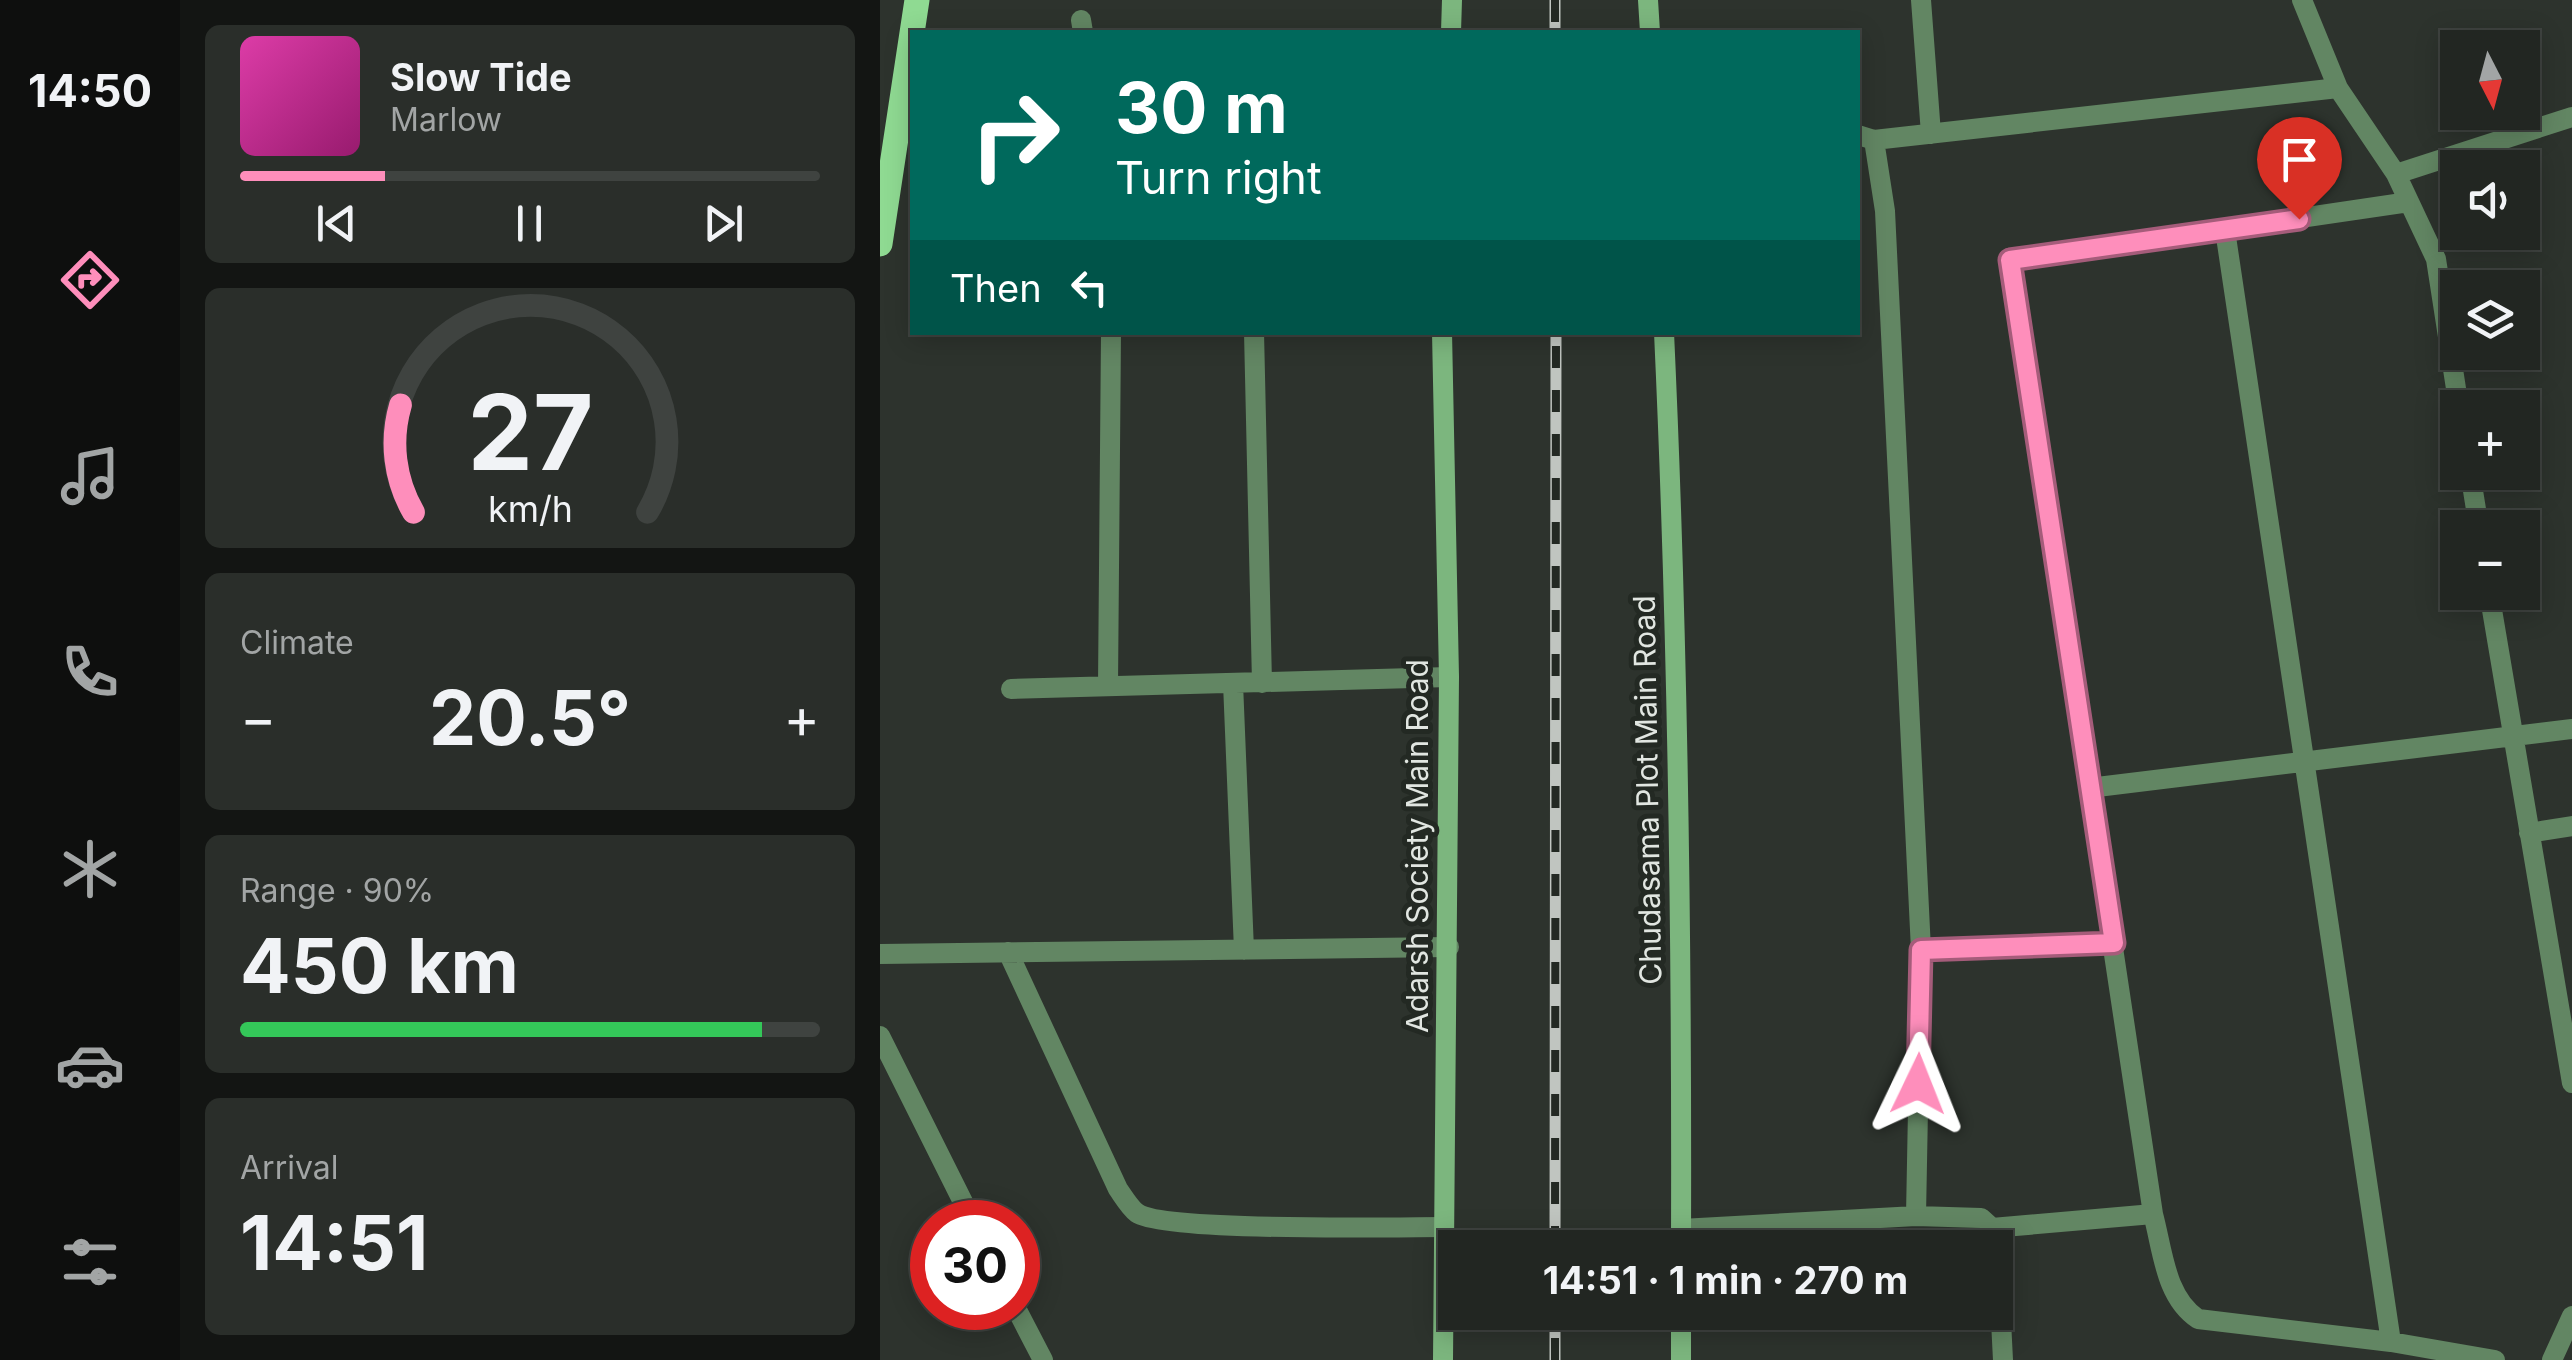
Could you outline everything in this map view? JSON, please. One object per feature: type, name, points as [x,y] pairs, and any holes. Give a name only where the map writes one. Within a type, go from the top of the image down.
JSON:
[{"type":"main road","points":[[912,30],[917,0]]},
{"type":"main road","points":[[880,244],[910,46]]},
{"type":"street","points":[[1451,30],[1452,0]]},
{"type":"street","points":[[1648,0],[1650,30]]},
{"type":"street","points":[[1921,0],[1930,134]]},
{"type":"street","points":[[2302,0],[2338,88],[2396,174],[2436,259],[2457,390]]},
{"type":"street","points":[[1916,1216],[1921,950],[1885,212],[1866,138],[2338,88]]},
{"type":"street","points":[[2396,174],[2572,117]]},
{"type":"street","points":[[2409,202],[2010,260],[2154,1214],[2172,1290],[2181,1308],[2198,1319],[2392,1342],[2494,1360]]},
{"type":"street","points":[[2225,230],[2392,1342]]},
{"type":"street","points":[[1108,686],[1111,335]]},
{"type":"street","points":[[1254,335],[1262,683]]},
{"type":"street","name":"Adarsh Society Main Road","points":[[1442,335],[1449,677],[1443,1360]]},
{"type":"street","name":"Chudasama Plot Main Road","points":[[1664,335],[1682,986],[1681,1230]]},
{"type":"street","points":[[2492,610],[2572,1084]]},
{"type":"street","points":[[1010,689],[1449,677]]},
{"type":"street","points":[[1234,683],[1244,950]]},
{"type":"street","points":[[2089,788],[2572,728]]},
{"type":"street","points":[[2528,833],[2572,826]]},
{"type":"street","points":[[1921,950],[2114,943]]},
{"type":"street","points":[[880,954],[1449,947]]},
{"type":"street","points":[[1008,952],[1118,1189],[1138,1214],[1173,1222],[1286,1227],[1444,1227]]},
{"type":"street","points":[[880,1036],[962,1200]]},
{"type":"street","points":[[1992,1228],[2154,1214]]},
{"type":"street","points":[[1766,1230],[1916,1216],[1981,1218],[1992,1228],[2001,1290],[2002,1360]]},
{"type":"street","points":[[2552,1360],[2572,1316]]},
{"type":"street","points":[[1027,1330],[1043,1360]]},
{"type":"street","points":[[1680,1360],[1681,1330]]},
{"type":"railway","points":[[1555,0],[1555,30]]},
{"type":"railway","points":[[1555,1230],[1556,335]]},
{"type":"railway","points":[[1555,1330],[1555,1360]]},
{"type":"route","points":[[1918,1084],[1921,950],[2114,943],[2010,260],[2299,219]]}]
